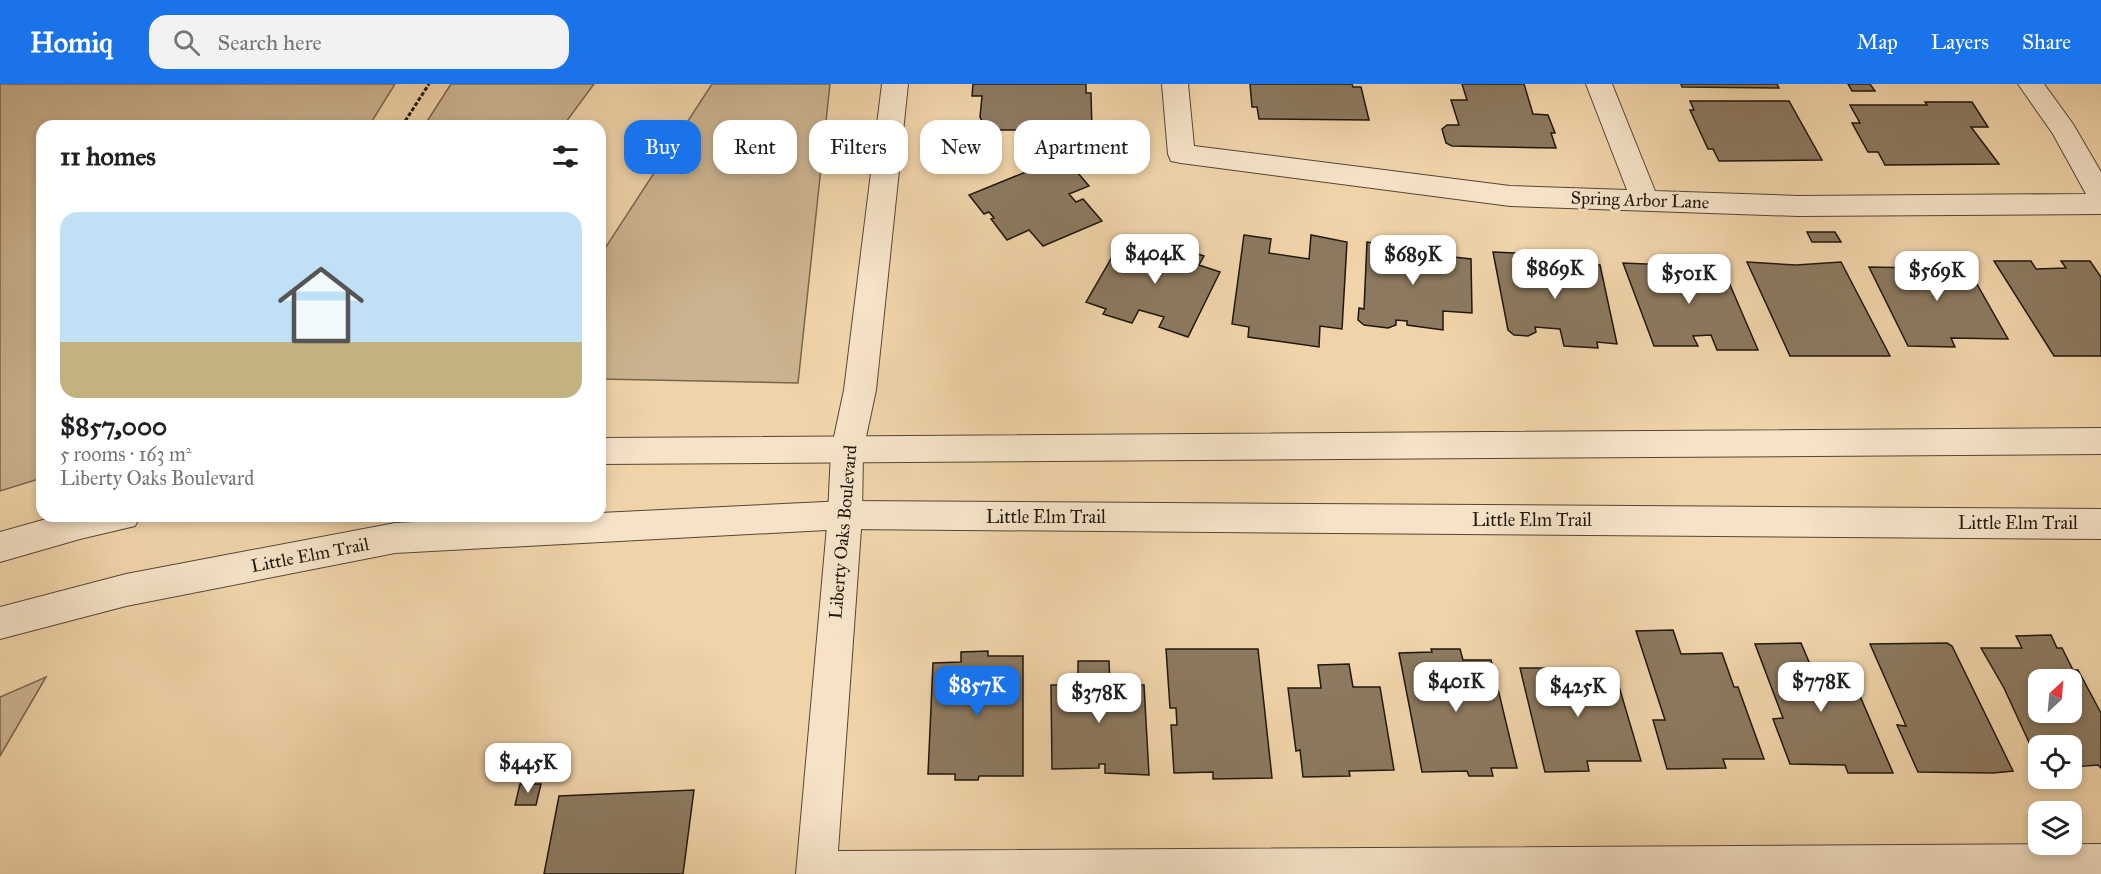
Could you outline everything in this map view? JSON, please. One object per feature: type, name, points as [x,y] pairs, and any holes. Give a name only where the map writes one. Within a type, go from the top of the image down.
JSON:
[{"type":"street","name":"Liberty Oaks Boulevard","points":[[816,873],[847,451],[860,390],[895,84]]},
{"type":"street","name":"Spring Arbor Lane","points":[[1175,84],[1181,153],[1510,195],[1798,206],[2101,204]]},
{"type":"street","points":[[1599,84],[1645,200]]},
{"type":"street","points":[[2031,84],[2064,130],[2101,196]]},
{"type":"street","points":[[606,451],[2101,441]]},
{"type":"street","name":"Little Elm Trail","points":[[0,623],[126,590],[395,538],[844,515],[2101,524]]},
{"type":"street","points":[[0,547],[91,522]]},
{"type":"street","points":[[816,873],[2101,864]]},
{"type":"path","points":[[406,120],[429,84]]},
{"type":"shaded area","points":[[0,84],[395,84],[373,120],[36,120],[36,480],[0,491]]},
{"type":"shaded area","points":[[451,84],[594,84],[567,120],[428,120]]},
{"type":"shaded area","points":[[712,84],[830,84],[826,120],[809,120],[809,174],[820,174],[798,383],[606,379],[606,247],[653,174],[701,174],[701,120],[689,120]]},
{"type":"shaded area","points":[[46,677],[0,756],[0,697]]},
{"type":"building","points":[[973,84],[1086,84],[1086,93],[1091,93],[1092,120],[1014,120],[1014,130],[1002,130],[1002,120],[982,120],[982,96],[972,96]]},
{"type":"building","points":[[1250,84],[1352,84],[1353,87],[1361,87],[1369,120],[1259,119],[1257,107],[1252,107]]},
{"type":"building","points":[[1462,84],[1524,84],[1533,114],[1548,115],[1555,133],[1551,133],[1556,148],[1452,146],[1446,143],[1442,129],[1447,125],[1459,125],[1451,100],[1467,100]]},
{"type":"building","points":[[1681,84],[1777,84],[1779,88],[1682,87]]},
{"type":"building","points":[[1848,84],[1870,84],[1875,91],[1852,91]]},
{"type":"building","points":[[1690,101],[1789,101],[1822,160],[1719,161],[1713,149],[1708,149],[1690,110],[1694,110]]},
{"type":"building","points":[[1925,102],[1972,102],[1988,127],[1971,127],[1999,164],[1885,165],[1878,152],[1868,152],[1852,123],[1860,123],[1850,105],[1927,105]]},
{"type":"building","points":[[1021,174],[1079,174],[1089,186],[1069,194],[1076,202],[1083,199],[1102,221],[1043,246],[1029,230],[1007,240],[991,219],[994,218],[989,212],[984,214],[969,195]]},
{"type":"building","points":[[1807,232],[1835,232],[1841,242],[1812,242]]},
{"type":"building","points":[[1244,235],[1271,239],[1269,253],[1309,259],[1311,235],[1347,242],[1342,329],[1320,326],[1319,347],[1248,337],[1249,327],[1232,324]]},
{"type":"building","points":[[1385,237],[1416,241],[1416,250],[1419,250],[1419,253],[1471,259],[1472,313],[1443,311],[1443,330],[1407,325],[1407,321],[1396,320],[1396,325],[1388,328],[1364,325],[1358,320],[1359,308],[1364,309],[1367,242],[1384,244]]},
{"type":"building","points":[[1123,238],[1156,248],[1151,256],[1156,258],[1164,243],[1204,256],[1199,265],[1220,272],[1188,337],[1159,327],[1164,317],[1139,310],[1132,323],[1103,314],[1106,309],[1086,302]]},
{"type":"building","points":[[1493,252],[1535,254],[1537,266],[1560,267],[1561,275],[1567,275],[1564,262],[1600,265],[1617,344],[1597,342],[1598,348],[1564,346],[1560,329],[1535,327],[1536,332],[1528,336],[1514,335],[1508,330]]},
{"type":"building","points":[[1915,255],[1961,256],[2008,339],[1951,338],[1955,347],[1908,346],[1869,267],[1922,268]]},
{"type":"building","points":[[1687,261],[1688,265],[1721,264],[1758,350],[1717,350],[1711,335],[1693,336],[1698,346],[1654,346],[1623,263],[1670,265],[1669,262]]},
{"type":"building","points":[[1994,261],[2031,261],[2036,269],[2066,268],[2061,261],[2090,261],[2101,277],[2101,356],[2054,356]]},
{"type":"building","points":[[1747,262],[1796,265],[1841,262],[1890,356],[1790,356]]},
{"type":"building","points":[[1673,630],[1681,654],[1722,653],[1734,687],[1738,687],[1764,759],[1723,759],[1726,768],[1667,769],[1653,720],[1665,720],[1636,631]]},
{"type":"building","points":[[2051,635],[2057,648],[2062,648],[2072,669],[2028,669],[2028,723],[2082,723],[2082,677],[2101,713],[2101,768],[2098,765],[2082,766],[2082,735],[2028,735],[2028,740],[2004,688],[1981,648],[2022,648],[2016,636]]},
{"type":"building","points":[[1801,643],[1812,669],[1848,668],[1893,773],[1848,773],[1845,765],[1790,764],[1773,719],[1783,718],[1755,644]]},
{"type":"building","points":[[1947,643],[1952,646],[2013,771],[1918,772],[1897,725],[1906,726],[1870,644]]},
{"type":"building","points":[[1166,649],[1258,649],[1272,778],[1213,779],[1213,772],[1174,773],[1171,725],[1177,725],[1176,708],[1170,708]]},
{"type":"building","points":[[1431,649],[1460,649],[1463,660],[1491,660],[1517,768],[1491,768],[1493,776],[1469,776],[1467,771],[1422,772],[1399,653],[1432,652]]},
{"type":"building","points":[[988,651],[988,656],[1023,656],[1023,776],[979,776],[978,780],[955,780],[955,774],[928,774],[933,663],[961,662],[961,652]]},
{"type":"building","points":[[1078,661],[1109,661],[1110,685],[1144,685],[1149,775],[1105,773],[1105,764],[1099,764],[1099,768],[1052,769],[1051,685],[1078,685]]},
{"type":"building","points":[[1349,664],[1353,687],[1380,687],[1394,770],[1349,771],[1350,776],[1303,777],[1300,750],[1296,751],[1288,688],[1321,688],[1318,665]]},
{"type":"building","points":[[1520,668],[1605,668],[1610,683],[1618,683],[1641,761],[1587,761],[1589,771],[1545,772]]},
{"type":"building","points":[[520,784],[541,784],[536,805],[515,805]]},
{"type":"building","points":[[694,790],[683,874],[544,874],[559,796]]}]
